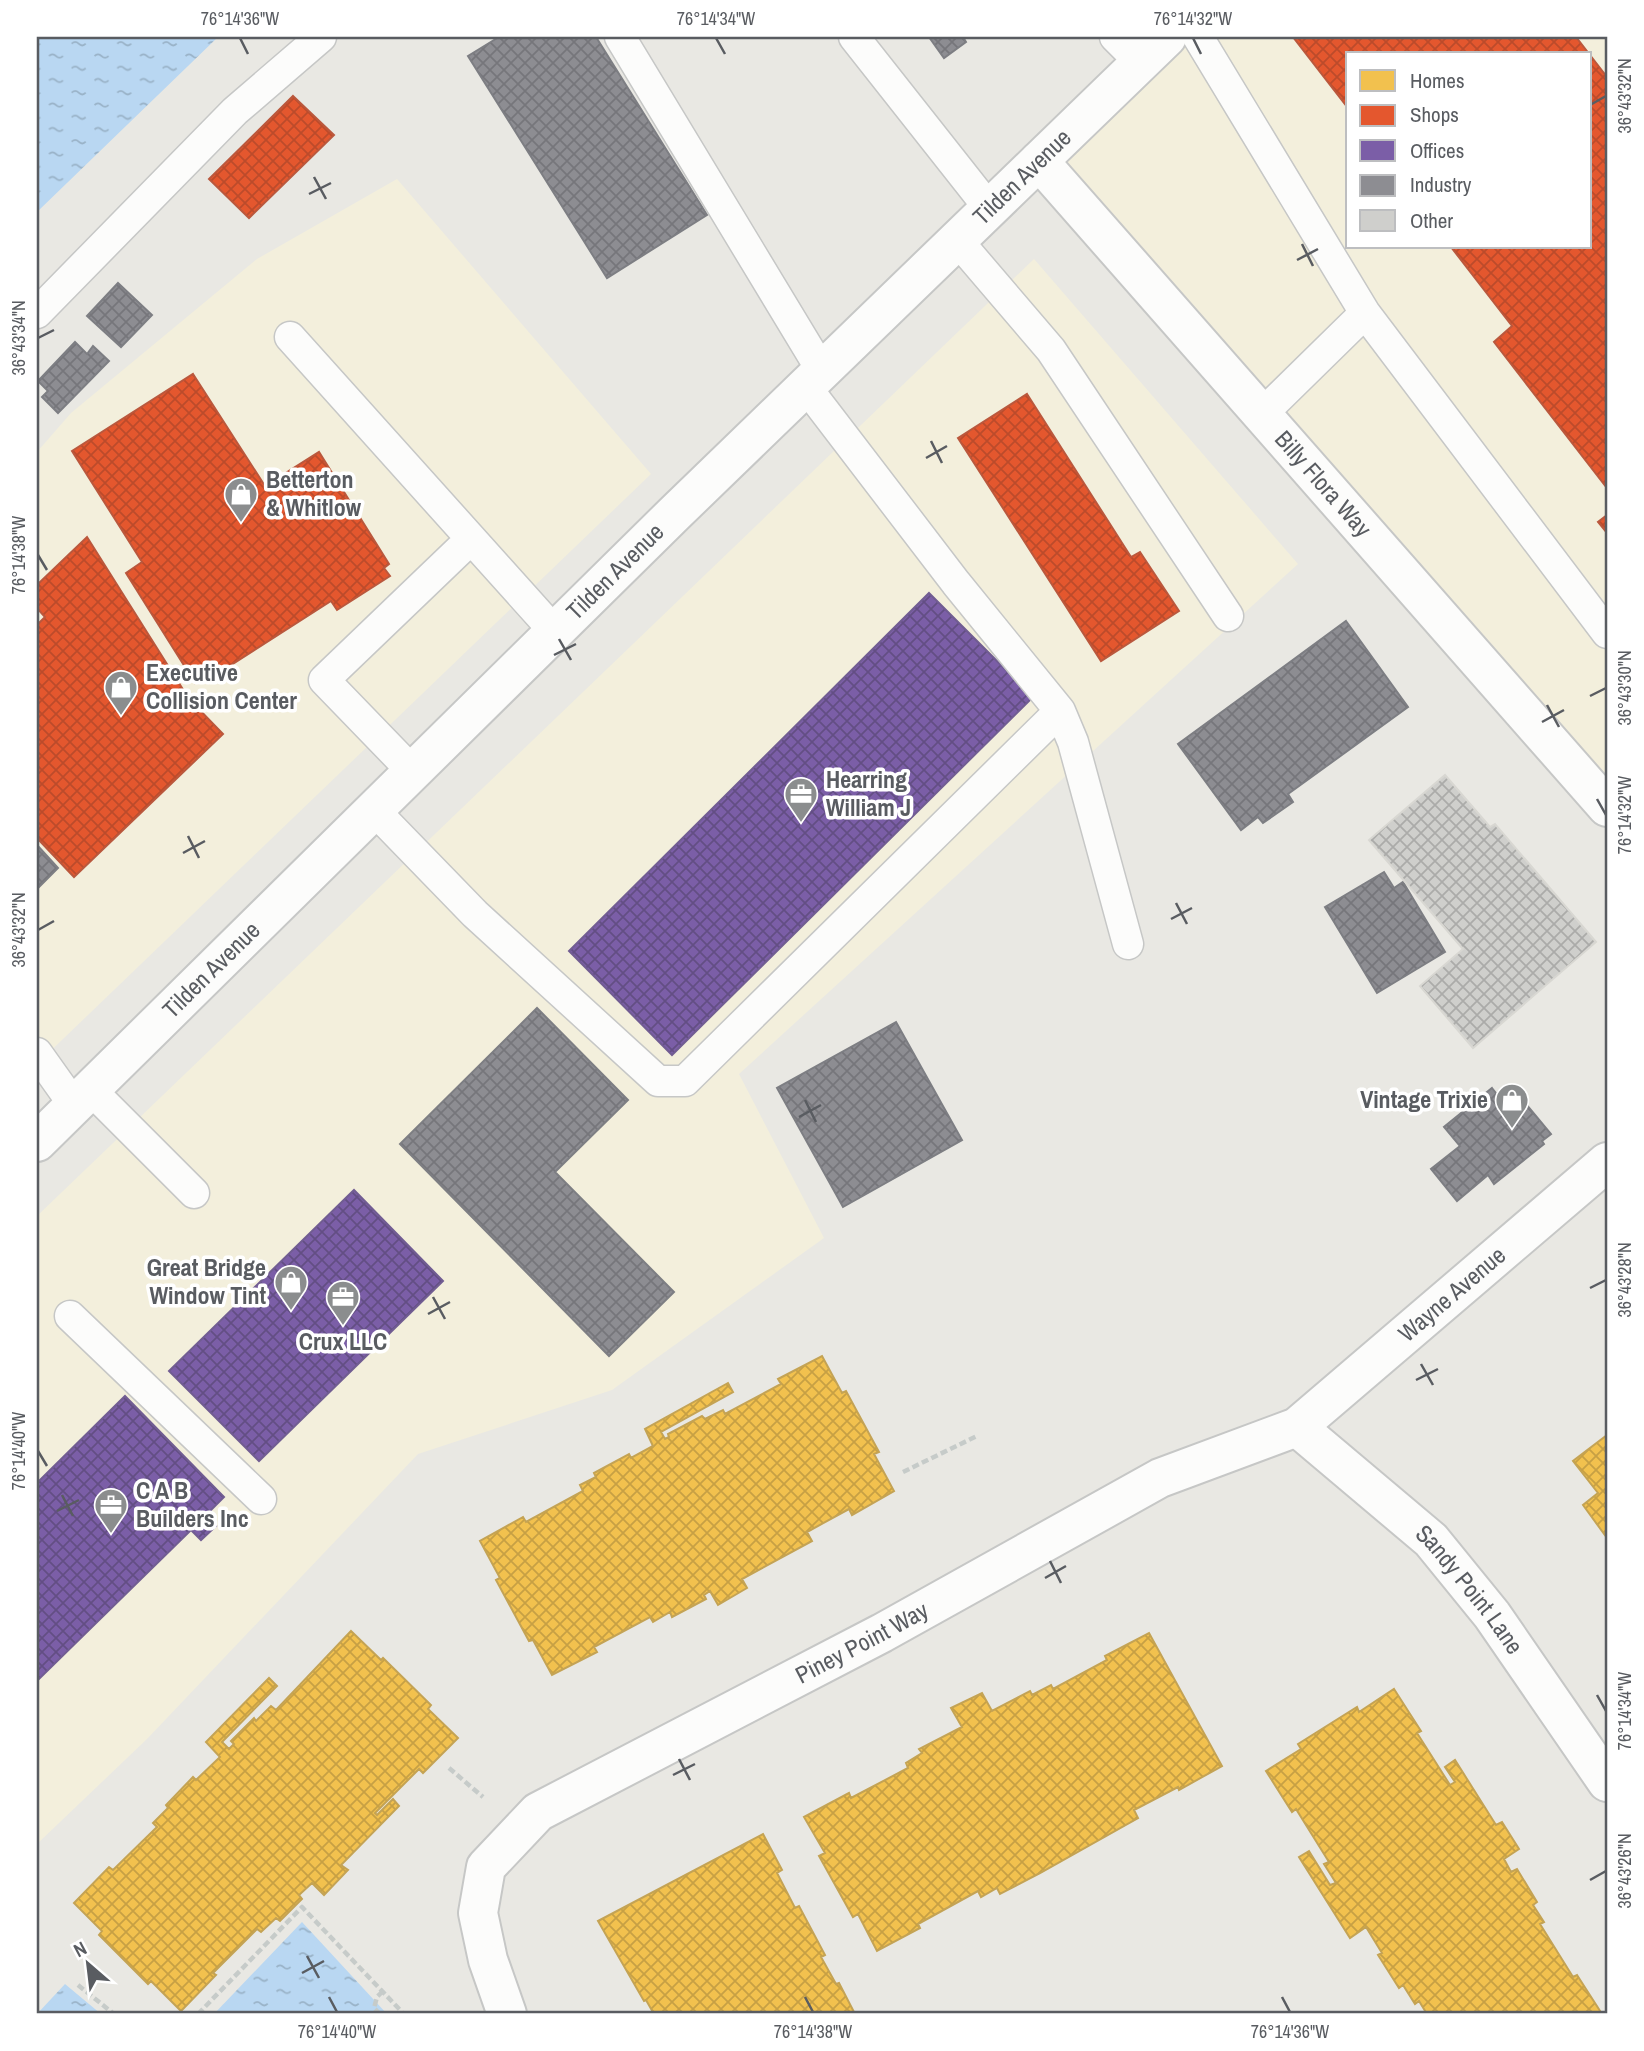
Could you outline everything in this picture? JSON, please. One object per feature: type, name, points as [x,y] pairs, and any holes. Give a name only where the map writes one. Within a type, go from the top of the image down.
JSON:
[{"type":"street","name":"Tilden Avenue","points":[[37,1142],[1039,160],[1141,45]]},
{"type":"street","name":"Billy Flora Way","points":[[1039,160],[1264,413],[1607,807]]},
{"type":"street","name":"Wayne Avenue","points":[[1297,1427],[1607,1162]]},
{"type":"street","name":"Sandy Point Lane","points":[[1297,1427],[1431,1540],[1492,1615],[1607,1782]]},
{"type":"street","name":"Piney Point Way","points":[[507,2014],[488,1961],[478,1913],[486,1867],[538,1812],[882,1633],[1160,1478],[1297,1427]]},
{"type":"lane","points":[[37,313],[234,111],[321,37]]},
{"type":"lane","points":[[620,37],[814,379],[956,583],[1060,711],[1073,742],[1128,944]]},
{"type":"lane","points":[[854,37],[989,208]]},
{"type":"lane","points":[[1198,37],[1365,313],[1607,633]]},
{"type":"lane","points":[[957,240],[1051,350],[1228,616]]},
{"type":"lane","points":[[1264,413],[1365,313]]},
{"type":"lane","points":[[290,337],[555,632]]},
{"type":"lane","points":[[412,772],[324,680],[471,539]]},
{"type":"lane","points":[[374,810],[475,914],[658,1081],[685,1082],[1060,711]]},
{"type":"lane","points":[[37,1053],[82,1097],[194,1193]]},
{"type":"lane","points":[[70,1316],[261,1499]]},
{"type":"path","points":[[903,1472],[977,1437]]},
{"type":"path","points":[[198,2014],[302,1907],[402,2011]]},
{"type":"path","points":[[78,1985],[106,2012],[114,2014]]},
{"type":"path","points":[[380,2014],[374,2008],[377,1997],[383,1991]]},
{"type":"shaded area","points":[[1167,37],[1607,37],[1607,807],[1039,161]]},
{"type":"shaded area","points":[[397,179],[651,474],[37,1064],[37,452],[71,413],[257,259]]},
{"type":"shaded area","points":[[1034,259],[1298,564],[739,1074],[824,1238],[612,1390],[418,1454],[147,1739],[37,1844],[37,1216]]},
{"type":"water","points":[[37,37],[218,37],[37,212]]},
{"type":"water","points":[[302,1922],[387,2014],[214,2014]]},
{"type":"water","points":[[65,1984],[101,2014],[37,2014]]},
{"type":"building: Homes","points":[[822,1356],[842,1393],[846,1391],[879,1452],[874,1454],[894,1491],[852,1515],[849,1509],[807,1532],[812,1541],[742,1579],[747,1588],[718,1605],[710,1591],[704,1595],[706,1599],[672,1617],[670,1612],[653,1622],[650,1617],[594,1647],[597,1652],[552,1675],[533,1640],[529,1641],[496,1580],[500,1578],[480,1541],[523,1517],[526,1522],[583,1491],[580,1485],[596,1477],[594,1473],[629,1454],[631,1458],[653,1446],[645,1429],[728,1383],[733,1392],[661,1432],[665,1439],[669,1437],[668,1434],[702,1416],[705,1419],[723,1410],[725,1414],[781,1384],[778,1379]]},
{"type":"building: Homes","points":[[1607,1435],[1607,1538],[1583,1505],[1598,1493],[1573,1461]]},
{"type":"building: Homes","points":[[351,1631],[431,1705],[428,1709],[458,1738],[423,1773],[419,1769],[375,1813],[377,1815],[393,1799],[399,1806],[341,1865],[348,1870],[324,1895],[312,1883],[299,1895],[302,1899],[280,1921],[276,1918],[261,1932],[257,1929],[213,1973],[216,1975],[181,2011],[151,1981],[148,1984],[99,1935],[102,1931],[74,1903],[109,1867],[113,1870],[157,1827],[153,1823],[193,1777],[196,1780],[220,1757],[206,1742],[269,1678],[277,1686],[222,1742],[229,1749],[234,1744],[231,1741],[254,1718],[256,1721],[271,1706],[276,1710]]},
{"type":"building: Homes","points":[[1149,1633],[1222,1766],[1179,1790],[1178,1787],[1134,1810],[1138,1818],[1040,1873],[1000,1894],[997,1888],[981,1897],[978,1891],[918,1924],[920,1928],[877,1951],[858,1914],[853,1917],[819,1856],[825,1853],[804,1817],[849,1793],[851,1798],[908,1768],[906,1763],[922,1753],[919,1749],[962,1727],[951,1708],[982,1693],[992,1711],[1030,1691],[1032,1695],[1051,1685],[1053,1689],[1107,1660],[1105,1656]]},
{"type":"building: Homes","points":[[1394,1689],[1421,1731],[1417,1733],[1450,1785],[1455,1782],[1445,1767],[1455,1760],[1496,1825],[1502,1822],[1519,1849],[1504,1859],[1511,1872],[1517,1869],[1537,1902],[1533,1905],[1544,1922],[1540,1924],[1573,1977],[1577,1975],[1602,2014],[1427,2014],[1419,2001],[1415,2004],[1403,1985],[1399,1988],[1378,1955],[1382,1953],[1366,1927],[1350,1938],[1299,1857],[1309,1851],[1330,1885],[1336,1883],[1324,1864],[1329,1862],[1296,1809],[1292,1812],[1266,1771],[1301,1749],[1298,1744],[1357,1707],[1359,1712]]},
{"type":"building: Homes","points":[[763,1834],[782,1870],[777,1873],[795,1908],[799,1906],[825,1955],[821,1957],[836,1984],[839,1983],[855,2014],[654,2014],[598,1921]]},
{"type":"building: Shops","points":[[1293,37],[1576,37],[1587,52],[1346,52],[1346,105]]},
{"type":"building: Shops","points":[[1592,58],[1607,77],[1607,488],[1494,342],[1512,326],[1452,248],[1592,248]]},
{"type":"building: Shops","points":[[293,96],[334,135],[249,218],[209,179]]},
{"type":"building: Shops","name":"Betterton & Whitlow","points":[[193,374],[265,486],[319,452],[389,564],[384,568],[390,576],[337,610],[331,601],[217,674],[214,672],[195,683],[126,573],[142,562],[72,451]]},
{"type":"building: Shops","points":[[1027,394],[1131,557],[1140,552],[1179,611],[1101,661],[958,438]]},
{"type":"building: Shops","points":[[1607,515],[1607,533],[1598,522]]},
{"type":"building: Shops","name":"Executive Collision Center","points":[[87,537],[189,699],[223,734],[74,877],[37,838],[37,625],[45,617],[37,608],[37,585]]},
{"type":"building: Offices","name":"Hearring William J","points":[[929,593],[1033,697],[672,1055],[569,951]]},
{"type":"building: Offices","points":[[354,1190],[443,1281],[259,1461],[169,1371]]},
{"type":"building: Offices","name":"C A B Builders Inc","points":[[125,1396],[224,1497],[205,1516],[216,1526],[201,1540],[191,1530],[38,1680],[37,1483]]},
{"type":"building: Industry","points":[[499,37],[596,37],[707,215],[607,278],[468,56]]},
{"type":"building: Industry","points":[[929,37],[963,37],[966,42],[944,58]]},
{"type":"building: Industry","points":[[118,283],[152,315],[121,347],[87,316]]},
{"type":"building: Industry","points":[[75,342],[87,354],[93,346],[109,361],[58,413],[42,397],[48,391],[38,381]]},
{"type":"building: Industry","points":[[1346,621],[1408,707],[1288,794],[1293,802],[1263,823],[1258,817],[1241,830],[1178,744]]},
{"type":"building: Industry","points":[[37,845],[58,868],[37,889]]},
{"type":"building: Industry","points":[[1384,872],[1394,888],[1403,882],[1445,952],[1377,993],[1325,907]]},
{"type":"building: Industry","points":[[537,1008],[628,1100],[555,1172],[674,1292],[609,1356],[400,1144]]},
{"type":"building: Industry","points":[[896,1022],[962,1140],[843,1207],[777,1088]]},
{"type":"building: Industry","points":[[1492,1088],[1503,1102],[1516,1092],[1551,1134],[1542,1141],[1544,1144],[1494,1184],[1488,1175],[1457,1201],[1431,1169],[1460,1146],[1444,1127]]},
{"type":"building: Other","points":[[1445,775],[1490,827],[1495,824],[1596,942],[1473,1048],[1420,986],[1463,949],[1369,840]]},
{"type":"place","name":"Betterton & Whitlow","points":[[241,524]]},
{"type":"place","name":"Executive Collision Center","points":[[121,717]]},
{"type":"place","name":"Hearring William J","points":[[801,824]]},
{"type":"place","name":"Vintage Trixie","points":[[1512,1130]]},
{"type":"place","name":"Great Bridge Window Tint","points":[[291,1312]]},
{"type":"place","name":"Crux LLC","points":[[343,1327]]},
{"type":"place","name":"C A B Builders Inc","points":[[111,1535]]}]
